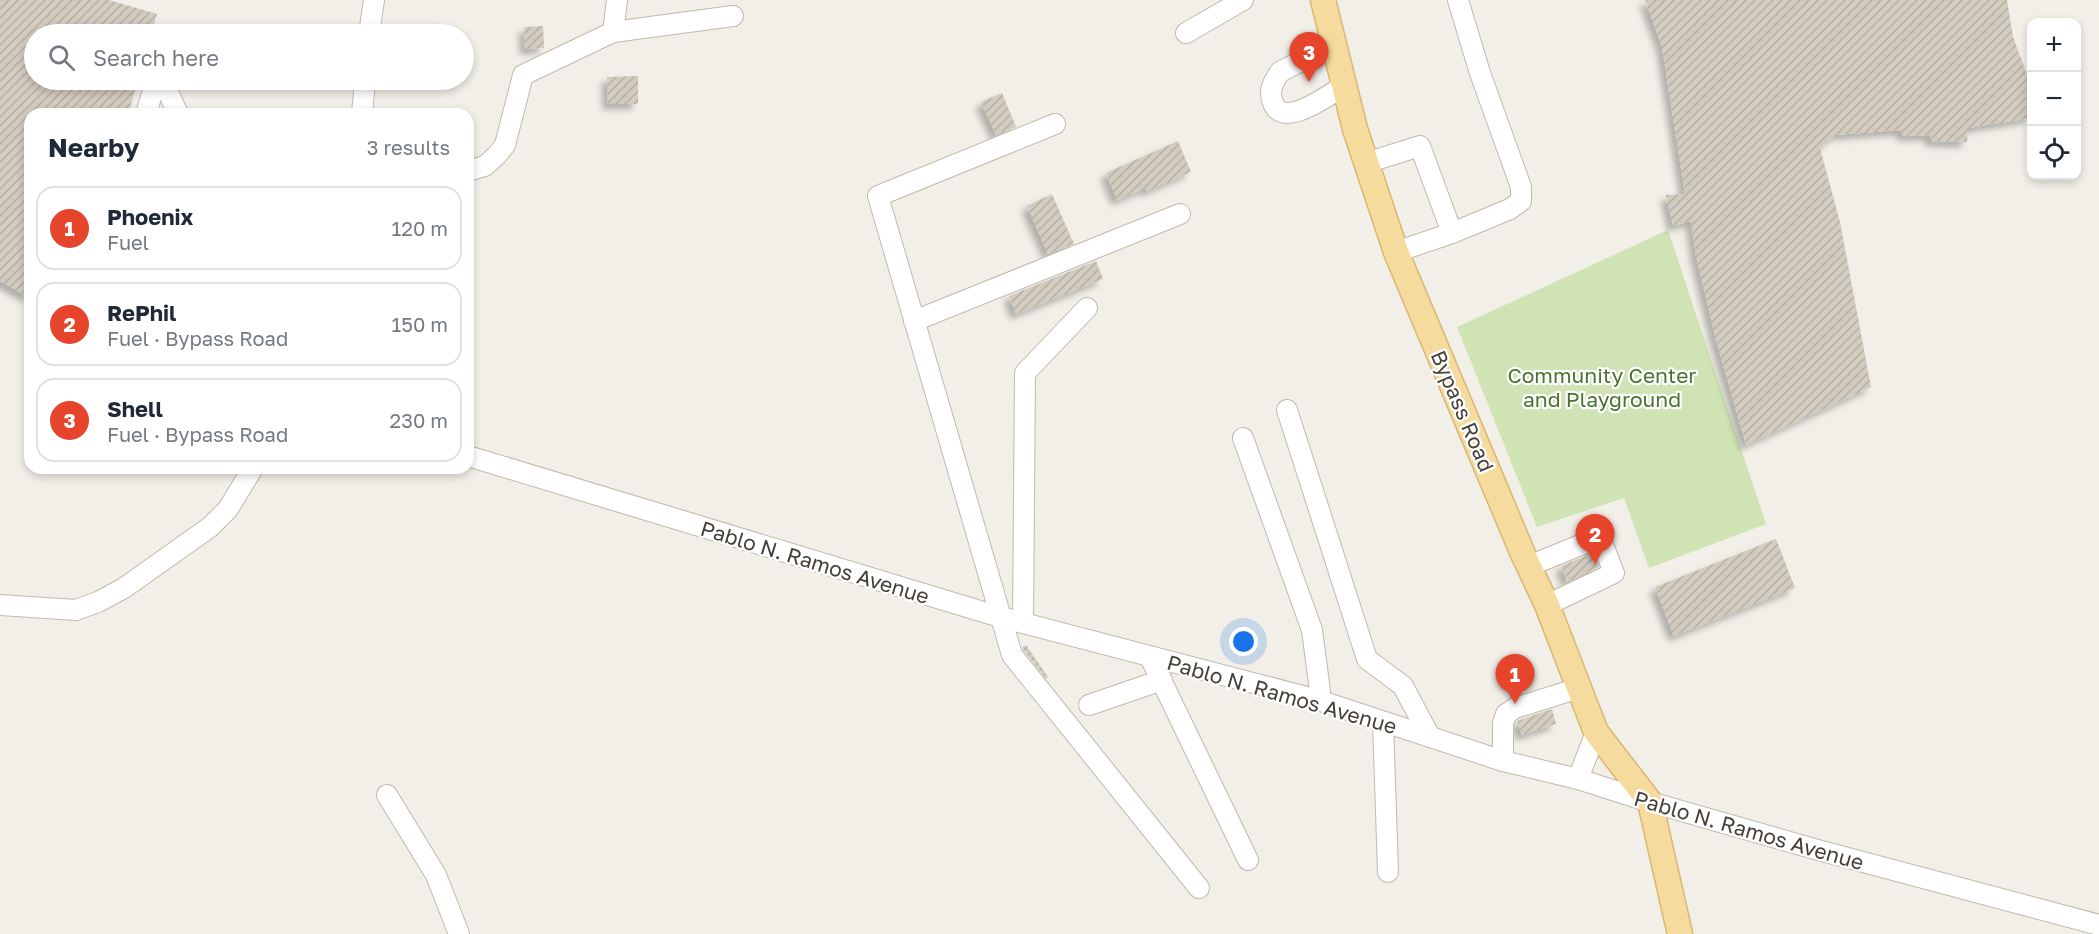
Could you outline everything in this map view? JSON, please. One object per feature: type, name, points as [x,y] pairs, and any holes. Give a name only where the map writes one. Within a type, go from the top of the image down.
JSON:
[{"type":"main road","name":"Bypass Road","points":[[1323,0],[1355,129],[1396,252],[1547,605],[1596,732],[1650,802]]},
{"type":"main road","points":[[1650,802],[1680,934]]},
{"type":"street","points":[[370,24],[374,0]]},
{"type":"street","points":[[613,32],[616,0]]},
{"type":"street","points":[[1185,33],[1243,0]]},
{"type":"street","points":[[1396,252],[1452,233],[1510,209],[1521,201],[1521,187],[1480,74],[1458,0]]},
{"type":"street","points":[[474,169],[485,165],[505,145],[522,75],[613,32],[733,16]]},
{"type":"street","points":[[1334,44],[1280,72],[1274,80],[1270,94],[1274,107],[1285,114],[1293,114],[1308,108],[1344,86]]},
{"type":"street","points":[[148,108],[153,90]]},
{"type":"street","points":[[166,90],[175,108]]},
{"type":"street","points":[[363,108],[364,90]]},
{"type":"street","points":[[1055,124],[878,196],[1012,655],[1199,888]]},
{"type":"street","points":[[1366,163],[1420,146],[1452,233]]},
{"type":"street","points":[[914,321],[1180,214]]},
{"type":"street","points":[[1023,623],[1025,373],[1087,308]]},
{"type":"street","points":[[1287,410],[1367,659],[1403,686],[1430,737]]},
{"type":"street","points":[[1243,438],[1312,630],[1320,691],[1318,700]]},
{"type":"street","name":"Pablo N. Ramos Avenue","points":[[474,458],[1000,617],[1318,700],[1503,761],[1578,779],[1818,850],[2099,925]]},
{"type":"street","points":[[0,605],[76,610],[98,603],[124,588],[210,527],[228,509],[249,474]]},
{"type":"street","points":[[1529,566],[1600,537],[1614,573],[1547,605]]},
{"type":"street","points":[[1150,657],[1248,860]]},
{"type":"street","points":[[1089,705],[1161,680]]},
{"type":"street","points":[[1503,761],[1503,723],[1506,714],[1515,708],[1579,688]]},
{"type":"street","points":[[1383,722],[1388,872]]},
{"type":"street","points":[[1578,779],[1596,732]]},
{"type":"street","points":[[387,795],[436,875],[459,934]]},
{"type":"green space","name":"Community Center and Playground","points":[[1668,230],[1766,524],[1649,568],[1624,498],[1537,527],[1457,327]]},
{"type":"building","points":[[0,0],[109,0],[157,14],[154,24],[24,24],[24,90],[135,90],[130,108],[24,108],[24,295],[0,281]]},
{"type":"building","points":[[1645,0],[2007,0],[2013,37],[2027,74],[2027,119],[1968,128],[1967,142],[1930,141],[1930,135],[1903,136],[1901,130],[1835,135],[1820,148],[1840,222],[1871,387],[1746,445],[1716,340],[1696,256],[1691,221],[1673,226],[1666,195],[1685,194],[1662,47]]},
{"type":"building","points":[[543,26],[544,48],[525,49],[524,27]]},
{"type":"building","points":[[638,76],[638,104],[608,104],[607,77]]},
{"type":"building","points":[[1002,93],[1016,127],[996,135],[981,102]]},
{"type":"building","points":[[1178,141],[1191,172],[1147,191],[1146,188],[1117,200],[1106,173]]},
{"type":"building","points":[[1052,194],[1074,244],[1048,254],[1027,206]]},
{"type":"building","points":[[1096,261],[1103,279],[1016,314],[1009,296]]},
{"type":"building","points":[[1776,539],[1795,588],[1674,636],[1655,587]]},
{"type":"building","points":[[1593,553],[1599,567],[1567,582],[1561,566]]},
{"type":"building","points":[[1026,645],[1048,677],[1046,679],[1023,649],[1022,647]]},
{"type":"building","points":[[1552,709],[1556,724],[1522,735],[1517,721]]},
{"type":"place","name":"Shell","points":[[1309,82]]},
{"type":"place","name":"RePhil","points":[[1595,564]]},
{"type":"place","name":"Phoenix","points":[[1515,704]]}]
